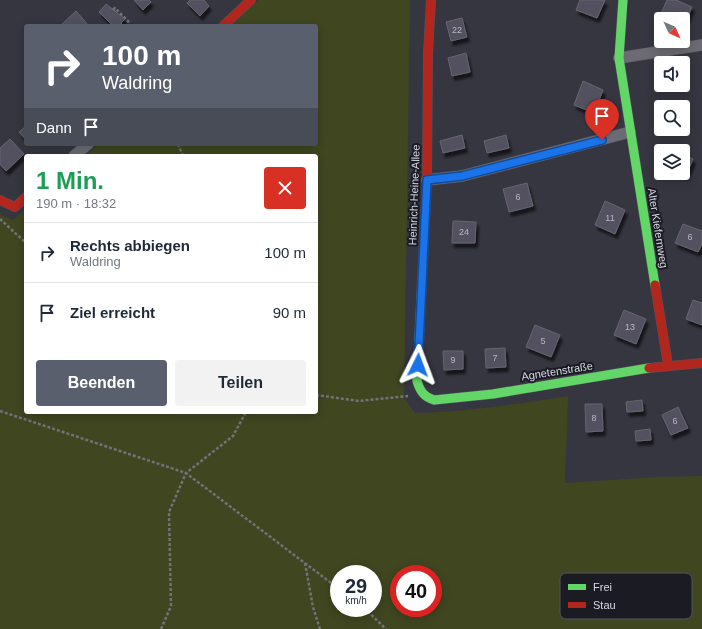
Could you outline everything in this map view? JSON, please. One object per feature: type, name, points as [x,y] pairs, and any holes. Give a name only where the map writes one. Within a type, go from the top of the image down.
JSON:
[{"type":"street","points":[[225,24],[251,0]]},
{"type":"street","name":"Heinrich-Heine-Allee","points":[[420,391],[417,381],[427,180],[428,54],[431,0]]},
{"type":"street","name":"Alter Kiefernweg","points":[[623,0],[619,58],[668,365]]},
{"type":"street","points":[[619,58],[702,45]]},
{"type":"street","points":[[427,180],[462,176],[630,132]]},
{"type":"street","points":[[76,154],[86,146]]},
{"type":"street","points":[[0,200],[15,207],[24,199]]},
{"type":"street","name":"Agnetenstraße","points":[[420,391],[426,398],[434,400],[486,395],[668,365],[702,363]]},
{"type":"path","points":[[113,10],[115,8],[128,21],[129,24]]},
{"type":"path","points":[[0,219],[24,241]]},
{"type":"path","points":[[318,395],[359,401],[412,396],[420,391]]},
{"type":"path","points":[[0,411],[186,473],[330,582]]},
{"type":"path","points":[[161,629],[171,606],[169,512],[186,473],[233,436],[245,414]]},
{"type":"path","points":[[304,563],[313,607],[320,629]]},
{"type":"path","points":[[373,617],[386,629]]},
{"type":"green space","points":[[259,0],[410,0],[404,398],[415,413],[511,405],[568,396],[565,483],[657,477],[702,476],[702,629],[0,629],[0,214],[13,220],[24,210],[24,414],[318,414],[318,154],[87,154],[97,146],[318,146],[318,24],[233,24]]},
{"type":"building","points":[[134,0],[149,0],[151,2],[143,10]]},
{"type":"building","points":[[190,0],[204,0],[209,6],[200,16],[187,3]]},
{"type":"building","points":[[580,0],[605,0],[597,18],[576,10]]},
{"type":"building","points":[[667,0],[676,0],[692,7],[690,12],[662,12]]},
{"type":"building","points":[[106,4],[125,19],[121,23],[122,24],[111,24],[99,12]]},
{"type":"building","points":[[76,11],[87,24],[62,24]]},
{"type":"building","points":[[462,18],[467,37],[451,41],[446,22]]},
{"type":"building","points":[[466,53],[470,72],[452,76],[448,58]]},
{"type":"building","points":[[583,81],[603,90],[594,113],[574,105]]},
{"type":"building","points":[[24,128],[24,138],[19,132]]},
{"type":"building","points":[[462,135],[465,148],[443,153],[440,141]]},
{"type":"building","points":[[506,135],[509,148],[487,153],[484,141]]},
{"type":"building","points":[[10,139],[24,154],[6,171],[0,164],[0,148]]},
{"type":"building","points":[[690,158],[693,159],[690,166]]},
{"type":"building","points":[[527,183],[533,206],[509,212],[503,189]]},
{"type":"building","points":[[605,201],[625,210],[615,234],[595,225]]},
{"type":"building","points":[[453,221],[476,222],[475,243],[452,243]]},
{"type":"building","points":[[683,224],[702,231],[702,244],[698,252],[675,243]]},
{"type":"building","points":[[693,300],[702,303],[702,325],[686,319]]},
{"type":"building","points":[[624,310],[646,319],[636,344],[614,335]]},
{"type":"building","points":[[535,325],[560,335],[551,357],[526,347]]},
{"type":"building","points":[[505,348],[506,367],[486,368],[485,349]]},
{"type":"building","points":[[443,351],[463,351],[463,369],[444,370]]},
{"type":"building","points":[[642,400],[643,411],[627,412],[626,402]]},
{"type":"building","points":[[585,404],[602,404],[603,431],[586,432]]},
{"type":"building","points":[[678,407],[688,428],[671,435],[662,415]]},
{"type":"building","points":[[650,429],[651,440],[636,441],[635,431]]},
{"type":"traffic: fast","points":[[623,0],[619,58],[655,285]]},
{"type":"traffic: fast","points":[[422,280],[417,381],[423,393],[431,399],[434,400],[493,394],[649,368]]},
{"type":"traffic: jam","points":[[225,24],[251,0]]},
{"type":"traffic: jam","points":[[422,280],[427,180],[428,54],[431,0]]},
{"type":"traffic: jam","points":[[0,200],[15,207],[24,199]]},
{"type":"traffic: jam","points":[[655,285],[668,365]]},
{"type":"traffic: jam","points":[[649,368],[702,363]]},
{"type":"route","points":[[418,365],[427,180],[462,176],[530,160],[602,140]]}]
